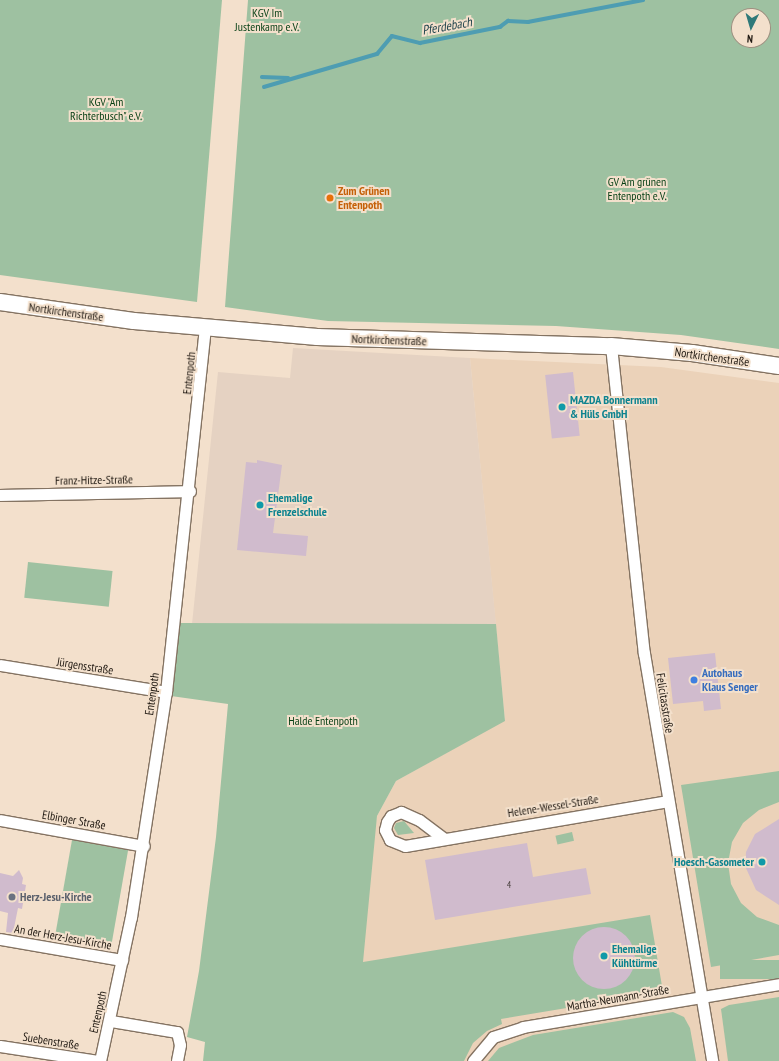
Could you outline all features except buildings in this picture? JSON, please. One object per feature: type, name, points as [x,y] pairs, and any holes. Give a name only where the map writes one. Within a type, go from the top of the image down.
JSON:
[{"type":"main road","name":"Nortkirchenstraße","points":[[0,302],[114,319],[205,327],[371,340],[611,346],[692,353],[779,366]]},
{"type":"street","name":"Entenpoth","points":[[99,1061],[111,1021],[144,846],[166,692],[190,491],[205,327]]},
{"type":"street","name":"Felicitasstraße","points":[[611,346],[644,653],[712,1061]]},
{"type":"street","name":"Franz-Hitze-Straße","points":[[0,495],[190,491]]},
{"type":"street","name":"Jürgensstraße","points":[[0,665],[166,692]]},
{"type":"street","name":"Helene-Wessel-Straße","points":[[443,838],[419,820],[401,812],[391,816],[386,822],[386,834],[390,840],[400,845],[443,838],[668,801]]},
{"type":"street","name":"Elbinger Straße","points":[[0,820],[144,846]]},
{"type":"street","name":"An der Herz-Jesu-Kirche","points":[[0,939],[122,960]]},
{"type":"street","name":"Martha-Neumann-Straße","points":[[473,1061],[493,1037],[523,1027],[779,984]]},
{"type":"street","points":[[111,1021],[177,1032],[180,1045],[177,1061]]},
{"type":"street","name":"Suebenstraße","points":[[0,1046],[99,1061]]},
{"type":"shaded area","points":[[293,348],[470,358],[496,624],[192,624],[218,372],[290,378]]},
{"type":"shaded area","points":[[470,358],[661,367],[779,383],[779,1061],[389,1061],[357,1039],[369,863],[377,816],[396,781],[505,720]]},
{"type":"green space","name":"KGV \"Am Richterbusch\" e.V.","points":[[0,0],[222,0],[197,302],[0,275]]},
{"type":"green space","name":"GV Am grünen Entenpoth e.V.","points":[[248,0],[779,0],[779,349],[681,335],[556,326],[328,321],[225,307]]},
{"type":"green space","points":[[28,562],[113,571],[109,607],[24,598]]},
{"type":"green space","name":"Halde Entenpoth","points":[[180,623],[496,624],[505,721],[396,781],[377,816],[363,962],[650,915],[663,992],[501,1019],[502,1024],[487,1031],[473,1043],[464,1061],[203,1061],[205,1042],[187,1037],[199,971],[216,837],[228,704],[171,696]]},
{"type":"green space","points":[[779,771],[779,802],[759,810],[743,823],[732,842],[728,863],[731,884],[741,903],[757,917],[779,925],[779,955],[711,967],[681,785]]},
{"type":"green space","points":[[404,821],[414,833],[398,835],[394,828],[396,823]]},
{"type":"green space","points":[[572,832],[574,841],[557,845],[555,836]]},
{"type":"green space","points":[[72,840],[128,850],[111,945],[55,936]]},
{"type":"green space","points":[[720,960],[779,960],[779,979],[720,979]]},
{"type":"green space","points":[[779,997],[779,1061],[728,1061],[721,1009],[729,1005]]},
{"type":"green space","points":[[673,1012],[684,1017],[690,1028],[696,1061],[488,1061],[499,1048],[533,1035]]},
{"type":"waterway","name":"Pferdebach","points":[[264,87],[377,54],[392,36],[420,43],[500,27],[508,21],[528,22],[643,0]]},
{"type":"waterway","points":[[262,77],[288,78]]},
{"type":"place","name":"Zum Grünen Entenpoth","points":[[330,198]]},
{"type":"place","name":"MAZDA Bonnermann & Hüls GmbH","points":[[562,407]]},
{"type":"place","name":"Ehemalige Frenzelschule","points":[[260,505]]},
{"type":"place","name":"Autohaus Klaus Senger","points":[[694,680]]},
{"type":"place","name":"Hoesch-Gasometer","points":[[762,862]]},
{"type":"place","name":"Herz-Jesu-Kirche","points":[[12,897]]},
{"type":"place","name":"Ehemalige Kühltürme","points":[[604,956]]},
{"type":"park label","name":"KGV Im Justenkamp e.V.","points":[[267,20]]}]
